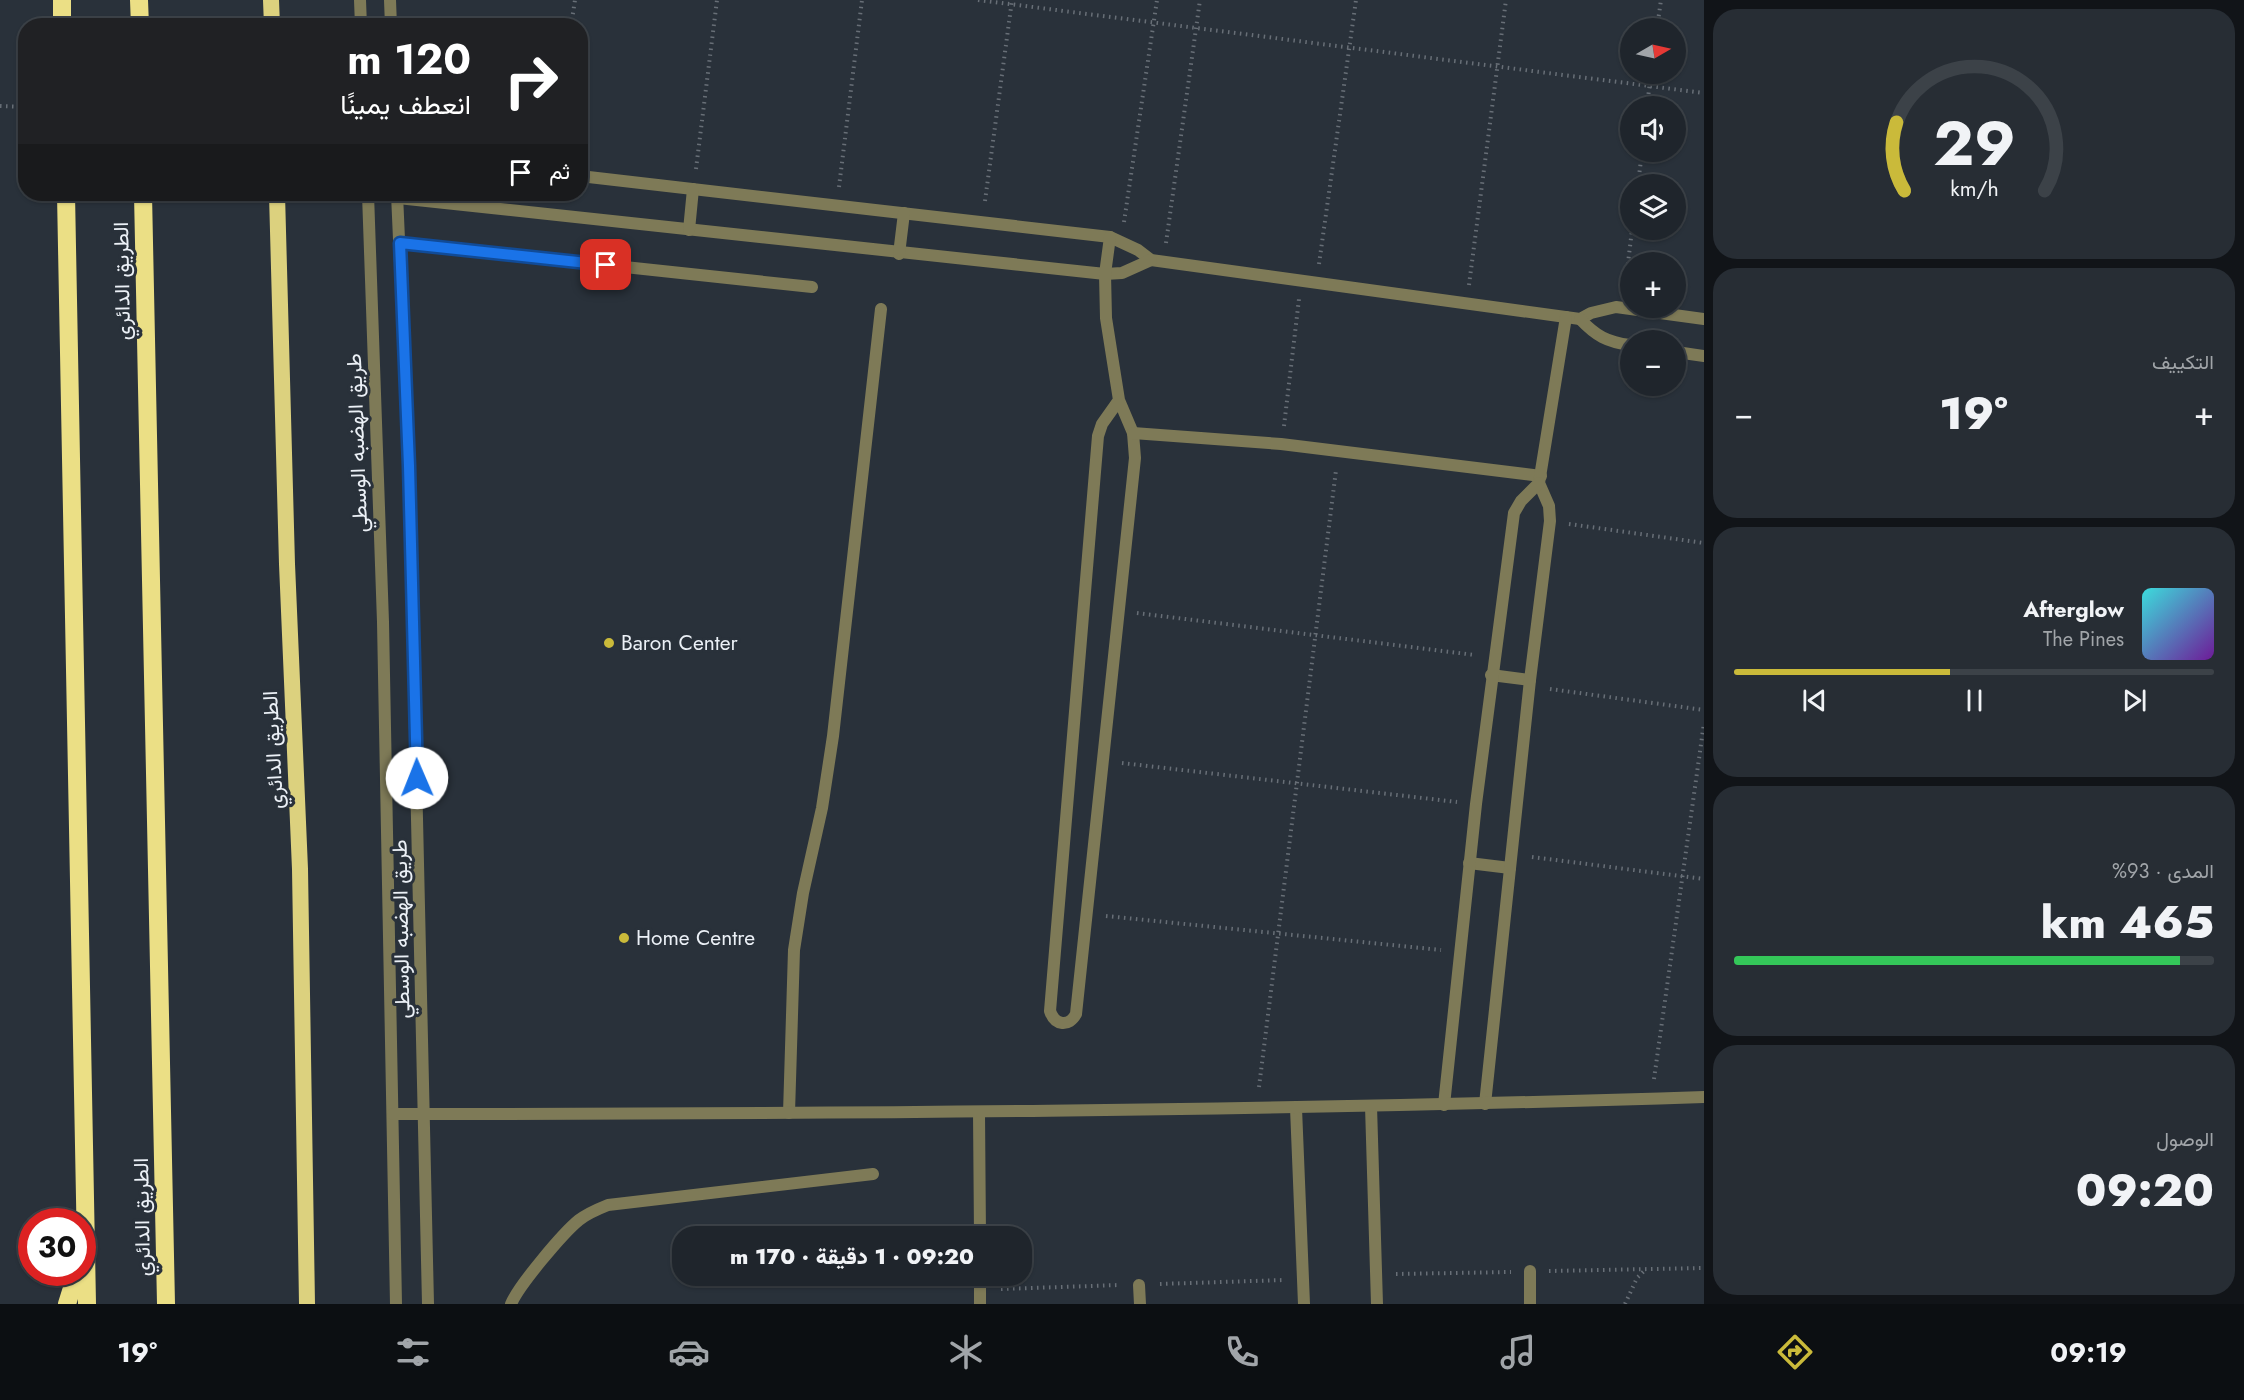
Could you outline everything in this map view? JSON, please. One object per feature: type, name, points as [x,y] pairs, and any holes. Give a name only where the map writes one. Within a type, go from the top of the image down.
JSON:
[{"type":"highway","points":[[62,0],[62,18]]},
{"type":"highway","points":[[139,0],[140,18]]},
{"type":"highway","points":[[271,0],[272,18]]},
{"type":"highway","points":[[66,201],[83,1208]]},
{"type":"highway","name":"الطريق الدائري","points":[[143,201],[166,1304]]},
{"type":"highway","name":"الطريق الدائري","points":[[277,201],[287,564],[301,878],[307,1304]]},
{"type":"highway","points":[[67,1304],[73,1286]]},
{"type":"highway","points":[[86,1286],[87,1304]]},
{"type":"street","points":[[360,0],[361,18]]},
{"type":"street","points":[[390,0],[391,18]]},
{"type":"street","points":[[588,177],[1115,239],[1157,261],[1580,319],[1603,309],[1620,308]]},
{"type":"street","points":[[689,230],[693,189]]},
{"type":"street","name":"طريق الهضبه الوسطي","points":[[369,201],[383,622],[396,1304]]},
{"type":"street","name":"طريق الهضبه الوسطي","points":[[398,201],[409,466],[428,1304]]},
{"type":"street","points":[[441,201],[899,254],[1105,274],[1122,273],[1157,261]]},
{"type":"street","points":[[899,254],[904,213]]},
{"type":"street","points":[[1115,239],[1105,274],[1106,318],[1119,400],[1133,433],[1135,458],[1076,1014],[1072,1020],[1059,1023],[1052,1018],[1050,1011],[1098,436],[1102,424],[1119,400]]},
{"type":"street","points":[[400,243],[812,287]]},
{"type":"street","points":[[789,1113],[794,950],[831,753],[881,309]]},
{"type":"street","points":[[1485,1104],[1530,683],[1550,521],[1549,506],[1540,480],[1566,317]]},
{"type":"street","points":[[1686,317],[1704,319]]},
{"type":"street","points":[[1580,319],[1612,343],[1620,344]]},
{"type":"street","points":[[1686,353],[1704,356]]},
{"type":"street","points":[[1133,433],[1281,444],[1540,480]]},
{"type":"street","points":[[1444,1105],[1491,675],[1514,513],[1521,501],[1540,480]]},
{"type":"street","points":[[1491,675],[1530,683]]},
{"type":"street","points":[[1469,863],[1510,868]]},
{"type":"street","points":[[393,1114],[979,1113],[1444,1105],[1704,1097]]},
{"type":"street","points":[[1371,1106],[1377,1304]]},
{"type":"street","points":[[1296,1108],[1304,1304]]},
{"type":"street","points":[[979,1113],[980,1226]]},
{"type":"street","points":[[511,1304],[521,1288],[569,1229],[580,1219],[601,1208],[624,1202],[873,1174]]},
{"type":"street","points":[[1530,1271],[1530,1304]]},
{"type":"street","points":[[1139,1285],[1140,1304]]},
{"type":"street","points":[[980,1286],[980,1304]]},
{"type":"path","points":[[572,18],[575,0]]},
{"type":"path","points":[[693,189],[717,0]]},
{"type":"path","points":[[837,205],[862,0]]},
{"type":"path","points":[[978,0],[1012,2],[1154,23],[1704,93]]},
{"type":"path","points":[[1115,239],[1157,0]]},
{"type":"path","points":[[1157,261],[1200,0]]},
{"type":"path","points":[[1316,283],[1356,0]]},
{"type":"path","points":[[1467,303],[1506,0]]},
{"type":"path","points":[[1658,18],[1661,0]]},
{"type":"path","points":[[982,222],[1012,2]]},
{"type":"path","points":[[1648,96],[1650,86]]},
{"type":"path","points":[[0,106],[18,106]]},
{"type":"path","points":[[1281,444],[1301,281]]},
{"type":"path","points":[[1256,1108],[1339,451]]},
{"type":"path","points":[[1550,521],[1704,543]]},
{"type":"path","points":[[1119,611],[1494,657]]},
{"type":"path","points":[[1530,683],[1704,710]]},
{"type":"path","points":[[1651,1098],[1704,723]]},
{"type":"path","points":[[1102,760],[1476,804]]},
{"type":"path","points":[[1512,854],[1704,879]]},
{"type":"path","points":[[1086,914],[1460,951]]},
{"type":"path","points":[[1625,1304],[1637,1278],[1645,1269]]},
{"type":"place","name":"Baron Center","points":[[609,643]]},
{"type":"place","name":"Home Centre","points":[[624,938]]},
{"type":"route","points":[[417,778],[409,466],[400,243],[606,265]]}]
